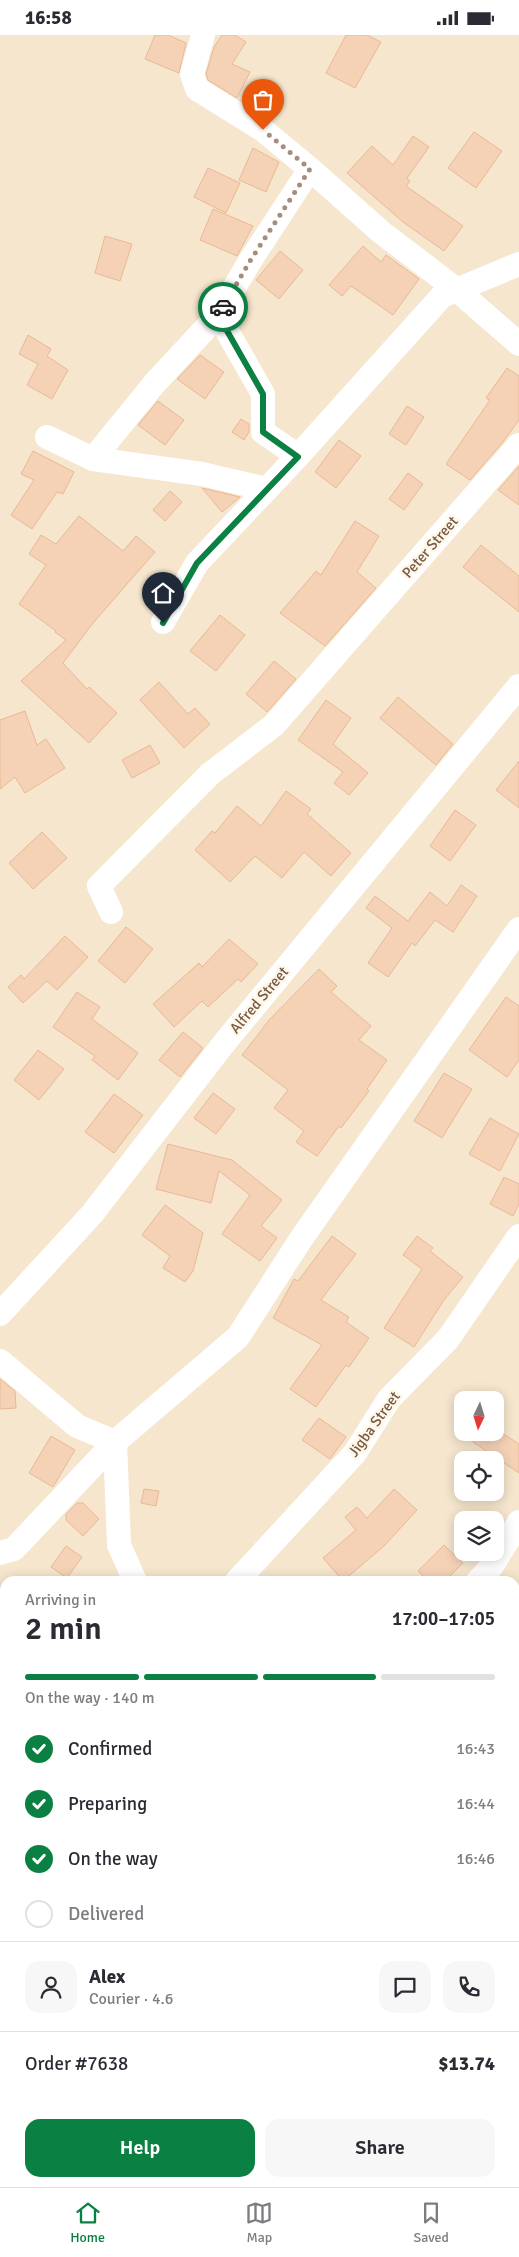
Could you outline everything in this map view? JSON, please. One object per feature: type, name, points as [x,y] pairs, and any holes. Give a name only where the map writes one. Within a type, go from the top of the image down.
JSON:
[{"type":"street","points":[[204,35],[192,74],[197,89],[263,130],[381,232],[457,289],[519,344]]},
{"type":"street","points":[[94,459],[154,384],[218,315],[250,261],[310,169]]},
{"type":"street","points":[[163,623],[197,563],[298,457],[442,296],[519,264]]},
{"type":"street","points":[[218,315],[263,394],[263,432],[298,457]]},
{"type":"street","points":[[47,437],[94,459],[202,474],[267,489]]},
{"type":"street","name":"Peter Street","points":[[111,913],[99,886],[210,774],[274,725],[519,445]]},
{"type":"street","name":"Alfred Street","points":[[0,1315],[92,1214],[231,1034],[519,686]]},
{"type":"street","points":[[5,1555],[115,1442],[238,1337],[301,1239],[519,929]]},
{"type":"street","name":"Jigba Street","points":[[243,1576],[355,1453],[389,1399],[448,1339],[519,1237]]},
{"type":"street","points":[[0,1361],[77,1426],[115,1442]]},
{"type":"street","points":[[115,1442],[119,1545],[133,1576]]},
{"type":"street","points":[[483,1576],[492,1566],[519,1522]]},
{"type":"shaded area","points":[[0,35],[519,35],[519,1576],[0,1576]]},
{"type":"building","points":[[155,35],[168,35],[186,43],[179,73],[145,59]]},
{"type":"building","points":[[222,35],[235,35],[246,42],[232,64],[250,72],[237,98],[208,80],[206,74],[214,47]]},
{"type":"building","points":[[346,35],[367,35],[381,42],[355,88],[326,73]]},
{"type":"building","points":[[474,132],[502,151],[476,188],[448,168]]},
{"type":"building","points":[[413,136],[429,147],[407,178],[410,181],[406,186],[463,226],[444,251],[403,222],[347,173],[372,146],[393,165]]},
{"type":"building","points":[[253,148],[279,162],[266,192],[239,180]]},
{"type":"building","points":[[208,168],[240,183],[226,213],[194,197]]},
{"type":"building","points":[[213,209],[253,226],[237,256],[200,240]]},
{"type":"building","points":[[105,236],[132,244],[120,281],[95,273]]},
{"type":"building","points":[[363,246],[381,262],[386,255],[419,279],[393,315],[351,286],[342,296],[329,285]]},
{"type":"building","points":[[280,251],[303,270],[279,299],[256,280]]},
{"type":"building","points":[[28,335],[51,349],[47,356],[68,370],[52,399],[27,385],[38,364],[19,354]]},
{"type":"building","points":[[200,355],[224,372],[205,399],[177,379]]},
{"type":"building","points":[[507,368],[519,376],[519,420],[503,442],[470,480],[446,464],[490,400],[486,398]]},
{"type":"building","points":[[158,401],[184,420],[165,445],[138,425]]},
{"type":"building","points":[[407,406],[424,417],[406,445],[389,434]]},
{"type":"building","points":[[241,419],[249,424],[249,432],[244,440],[232,432]]},
{"type":"building","points":[[339,440],[361,456],[336,488],[315,472]]},
{"type":"building","points":[[33,451],[74,472],[63,494],[57,492],[32,529],[11,515],[34,480],[21,474]]},
{"type":"building","points":[[519,466],[519,505],[498,490]]},
{"type":"building","points":[[408,473],[423,484],[404,510],[389,499]]},
{"type":"building","points":[[202,488],[240,497],[222,512]]},
{"type":"building","points":[[170,491],[182,502],[165,521],[153,510]]},
{"type":"building","points":[[79,516],[123,551],[136,536],[155,552],[93,623],[63,663],[87,689],[89,687],[117,713],[89,743],[21,681],[66,640],[19,604],[46,565],[29,554],[41,535],[56,544]]},
{"type":"building","points":[[355,521],[379,536],[357,572],[376,588],[325,646],[280,613],[316,571],[321,575]]},
{"type":"building","points":[[481,545],[519,576],[519,612],[463,567]]},
{"type":"building","points":[[220,615],[245,635],[216,671],[190,651]]},
{"type":"building","points":[[274,661],[296,679],[267,712],[246,694]]},
{"type":"building","points":[[159,682],[188,714],[195,708],[210,724],[184,748],[140,700]]},
{"type":"building","points":[[398,697],[453,744],[436,765],[380,718]]},
{"type":"building","points":[[326,700],[351,718],[333,744],[368,773],[349,795],[334,783],[343,772],[298,740]]},
{"type":"building","points":[[25,711],[37,745],[46,739],[65,768],[25,793],[15,777],[0,789],[0,720]]},
{"type":"building","points":[[150,745],[160,763],[132,778],[122,760]]},
{"type":"building","points":[[519,761],[519,808],[496,790]]},
{"type":"building","points":[[286,791],[311,809],[307,814],[351,853],[331,876],[304,852],[282,878],[255,856],[230,882],[195,850],[212,831],[215,833],[237,806],[261,826]]},
{"type":"building","points":[[455,810],[476,825],[450,861],[430,846]]},
{"type":"building","points":[[42,832],[67,858],[33,889],[9,863]]},
{"type":"building","points":[[461,885],[477,896],[453,932],[435,920],[415,946],[412,943],[388,977],[368,963],[392,928],[366,908],[375,896],[408,921],[430,892],[447,906]]},
{"type":"building","points":[[126,927],[153,949],[125,983],[98,961]]},
{"type":"building","points":[[65,936],[88,957],[57,990],[47,981],[23,1003],[8,987],[21,975],[24,979]]},
{"type":"building","points":[[229,939],[258,964],[241,982],[238,979],[208,1007],[202,1001],[174,1027],[153,1004],[199,963],[202,967]]},
{"type":"building","points":[[319,969],[337,986],[331,992],[371,1026],[359,1040],[387,1060],[367,1089],[369,1091],[341,1128],[339,1126],[317,1156],[296,1142],[304,1131],[274,1108],[288,1090],[242,1055],[270,1019]]},
{"type":"building","points":[[77,992],[100,1007],[92,1019],[138,1053],[118,1080],[92,1060],[95,1056],[53,1027]]},
{"type":"building","points":[[506,997],[519,1006],[519,1060],[507,1077],[469,1050]]},
{"type":"building","points":[[183,1032],[203,1048],[180,1077],[159,1060]]},
{"type":"building","points":[[38,1050],[64,1069],[39,1100],[14,1080]]},
{"type":"building","points":[[444,1073],[472,1089],[442,1138],[414,1121]]},
{"type":"building","points":[[213,1093],[235,1109],[216,1134],[194,1118]]},
{"type":"building","points":[[114,1094],[143,1115],[114,1153],[85,1132]]},
{"type":"building","points":[[490,1118],[519,1134],[500,1171],[469,1154]]},
{"type":"building","points":[[168,1144],[232,1160],[282,1200],[261,1226],[277,1238],[260,1261],[222,1234],[250,1195],[219,1171],[211,1203],[156,1189]]},
{"type":"building","points":[[504,1177],[519,1184],[519,1204],[513,1216],[490,1204]]},
{"type":"building","points":[[165,1205],[203,1233],[193,1271],[185,1282],[163,1268],[170,1256],[142,1235]]},
{"type":"building","points":[[332,1236],[356,1254],[321,1300],[349,1317],[346,1322],[369,1338],[349,1367],[346,1365],[316,1407],[290,1389],[322,1345],[273,1318],[294,1279],[298,1281]]},
{"type":"building","points":[[417,1236],[433,1248],[430,1251],[463,1277],[444,1300],[414,1347],[384,1328],[422,1269],[403,1255]]},
{"type":"building","points":[[0,1379],[15,1391],[16,1408],[0,1409]]},
{"type":"building","points":[[319,1418],[346,1437],[330,1459],[302,1440]]},
{"type":"building","points":[[504,1434],[519,1444],[519,1473],[504,1463],[504,1451],[486,1451],[473,1442],[504,1441]]},
{"type":"building","points":[[51,1436],[75,1450],[53,1487],[29,1473]]},
{"type":"building","points":[[144,1489],[159,1491],[156,1506],[141,1503]]},
{"type":"building","points":[[394,1489],[417,1510],[385,1545],[349,1576],[339,1576],[323,1558],[356,1530],[345,1517],[357,1507],[367,1518]]},
{"type":"building","points":[[77,1503],[83,1503],[99,1519],[83,1536],[66,1520],[66,1514]]},
{"type":"building","points":[[444,1545],[454,1554],[454,1561],[463,1563],[450,1576],[423,1576],[418,1571]]},
{"type":"building","points":[[66,1546],[82,1557],[68,1576],[64,1576],[51,1567]]},
{"type":"way so far","points":[[223,307],[250,261],[310,169],[263,130]]},
{"type":"route","points":[[163,623],[197,563],[298,457],[263,432],[263,394],[218,315],[223,307]]}]
